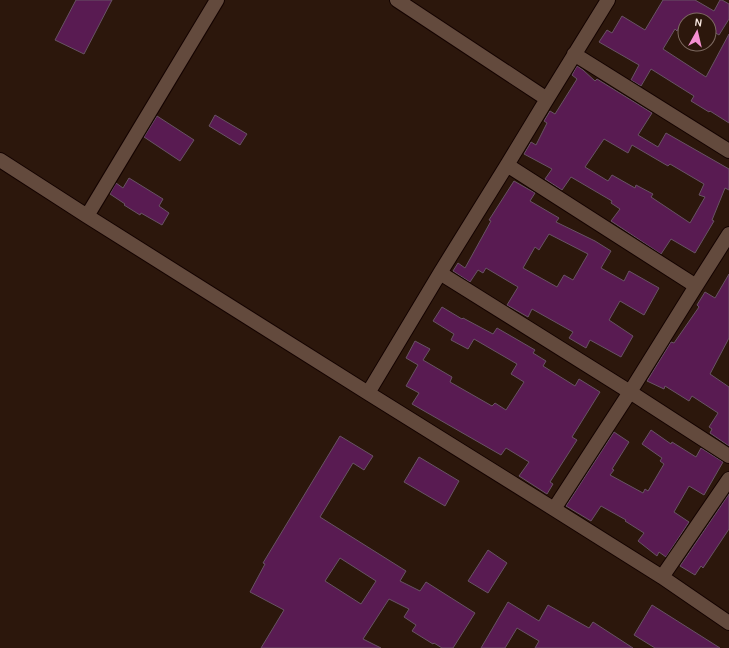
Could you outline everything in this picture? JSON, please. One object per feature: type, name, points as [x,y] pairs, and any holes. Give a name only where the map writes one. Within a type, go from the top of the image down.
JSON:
[{"type":"street","points":[[87,216],[217,0]]},
{"type":"street","points":[[396,0],[547,99]]},
{"type":"street","points":[[368,393],[608,0]]},
{"type":"street","points":[[574,54],[729,151]]},
{"type":"street","points":[[0,160],[662,577],[729,623]]},
{"type":"street","points":[[507,165],[696,286]]},
{"type":"street","points":[[554,509],[630,392],[729,234]]},
{"type":"street","points":[[440,273],[729,456]]},
{"type":"street","points":[[662,577],[729,478]]},
{"type":"building","points":[[76,0],[112,0],[84,54],[55,40]]},
{"type":"building","points":[[663,0],[695,0],[714,11],[720,0],[729,4],[729,19],[719,35],[717,34],[717,12],[677,12],[677,31],[675,29],[663,49],[706,77],[729,34],[729,123],[691,101],[694,96],[651,69],[641,86],[631,80],[639,65],[599,42],[607,30],[612,33],[622,16],[645,30]]},
{"type":"building","points":[[577,66],[595,81],[597,79],[652,113],[638,135],[658,147],[666,133],[729,169],[729,190],[725,188],[712,220],[714,221],[695,253],[671,239],[661,254],[611,221],[620,209],[611,203],[612,201],[571,177],[562,190],[545,179],[552,169],[524,154],[531,142],[536,145],[547,123],[544,121],[550,111],[555,114],[577,79],[572,75]],"holes":[[[604,139],[628,153],[632,145],[668,166],[670,164],[704,184],[699,195],[705,197],[690,223],[651,197],[653,194],[636,185],[635,188],[612,175],[608,181],[585,167]]]},
{"type":"building","points":[[215,115],[247,134],[240,145],[209,126]]},
{"type":"building","points":[[157,116],[194,140],[180,161],[144,137]]},
{"type":"building","points":[[129,178],[163,199],[159,206],[169,213],[162,225],[141,213],[140,215],[110,194],[116,183],[123,188]]},
{"type":"building","points":[[514,181],[535,193],[530,201],[559,218],[556,222],[595,241],[611,251],[601,268],[624,281],[629,271],[659,288],[644,315],[620,301],[609,320],[633,336],[621,357],[590,340],[586,348],[569,338],[573,332],[532,309],[528,317],[507,305],[518,287],[486,268],[483,273],[478,270],[470,282],[453,271],[458,263],[465,268],[491,221],[489,220]],"holes":[[[549,234],[588,254],[573,280],[564,275],[557,287],[523,268],[535,247],[539,250]]]},
{"type":"building","points":[[729,274],[729,338],[710,374],[729,387],[729,446],[710,433],[712,429],[709,427],[718,413],[692,396],[689,401],[665,386],[664,389],[647,381],[671,342],[674,343],[699,307],[697,305],[705,292],[715,298]]},
{"type":"building","points":[[442,307],[462,319],[463,318],[493,334],[497,328],[535,350],[533,353],[546,361],[543,366],[575,386],[579,379],[600,392],[572,437],[577,440],[550,482],[553,484],[547,494],[519,476],[529,462],[506,448],[501,455],[412,404],[419,393],[406,386],[418,365],[406,358],[415,341],[430,349],[423,360],[452,377],[450,382],[492,406],[495,403],[506,410],[524,382],[511,374],[517,364],[474,339],[468,349],[451,340],[454,334],[433,321]]},
{"type":"building","points":[[651,430],[671,444],[672,442],[696,457],[701,448],[723,462],[704,495],[689,486],[674,512],[689,522],[666,557],[659,552],[657,556],[638,541],[644,533],[625,521],[626,520],[601,506],[591,521],[566,506],[614,432],[629,442],[612,469],[614,470],[610,475],[643,493],[645,489],[648,491],[664,464],[660,461],[662,458],[642,444]]},
{"type":"building","points":[[340,436],[373,456],[364,470],[353,463],[320,517],[406,571],[400,581],[420,591],[426,582],[475,613],[453,648],[442,648],[412,631],[416,625],[404,617],[409,609],[389,599],[363,639],[381,648],[261,648],[284,610],[250,592],[265,564],[263,563]],"holes":[[[340,558],[376,581],[361,604],[325,581]]]},
{"type":"building","points":[[419,457],[459,481],[445,506],[404,482]]},
{"type":"building","points":[[729,494],[729,529],[703,568],[701,566],[695,575],[680,566]]},
{"type":"building","points":[[488,550],[507,563],[488,593],[468,581]]},
{"type":"building","points":[[508,602],[539,621],[548,605],[589,628],[593,622],[633,648],[535,648],[539,641],[517,628],[505,648],[481,648]]},
{"type":"building","points":[[652,605],[720,648],[655,648],[634,635]]}]
